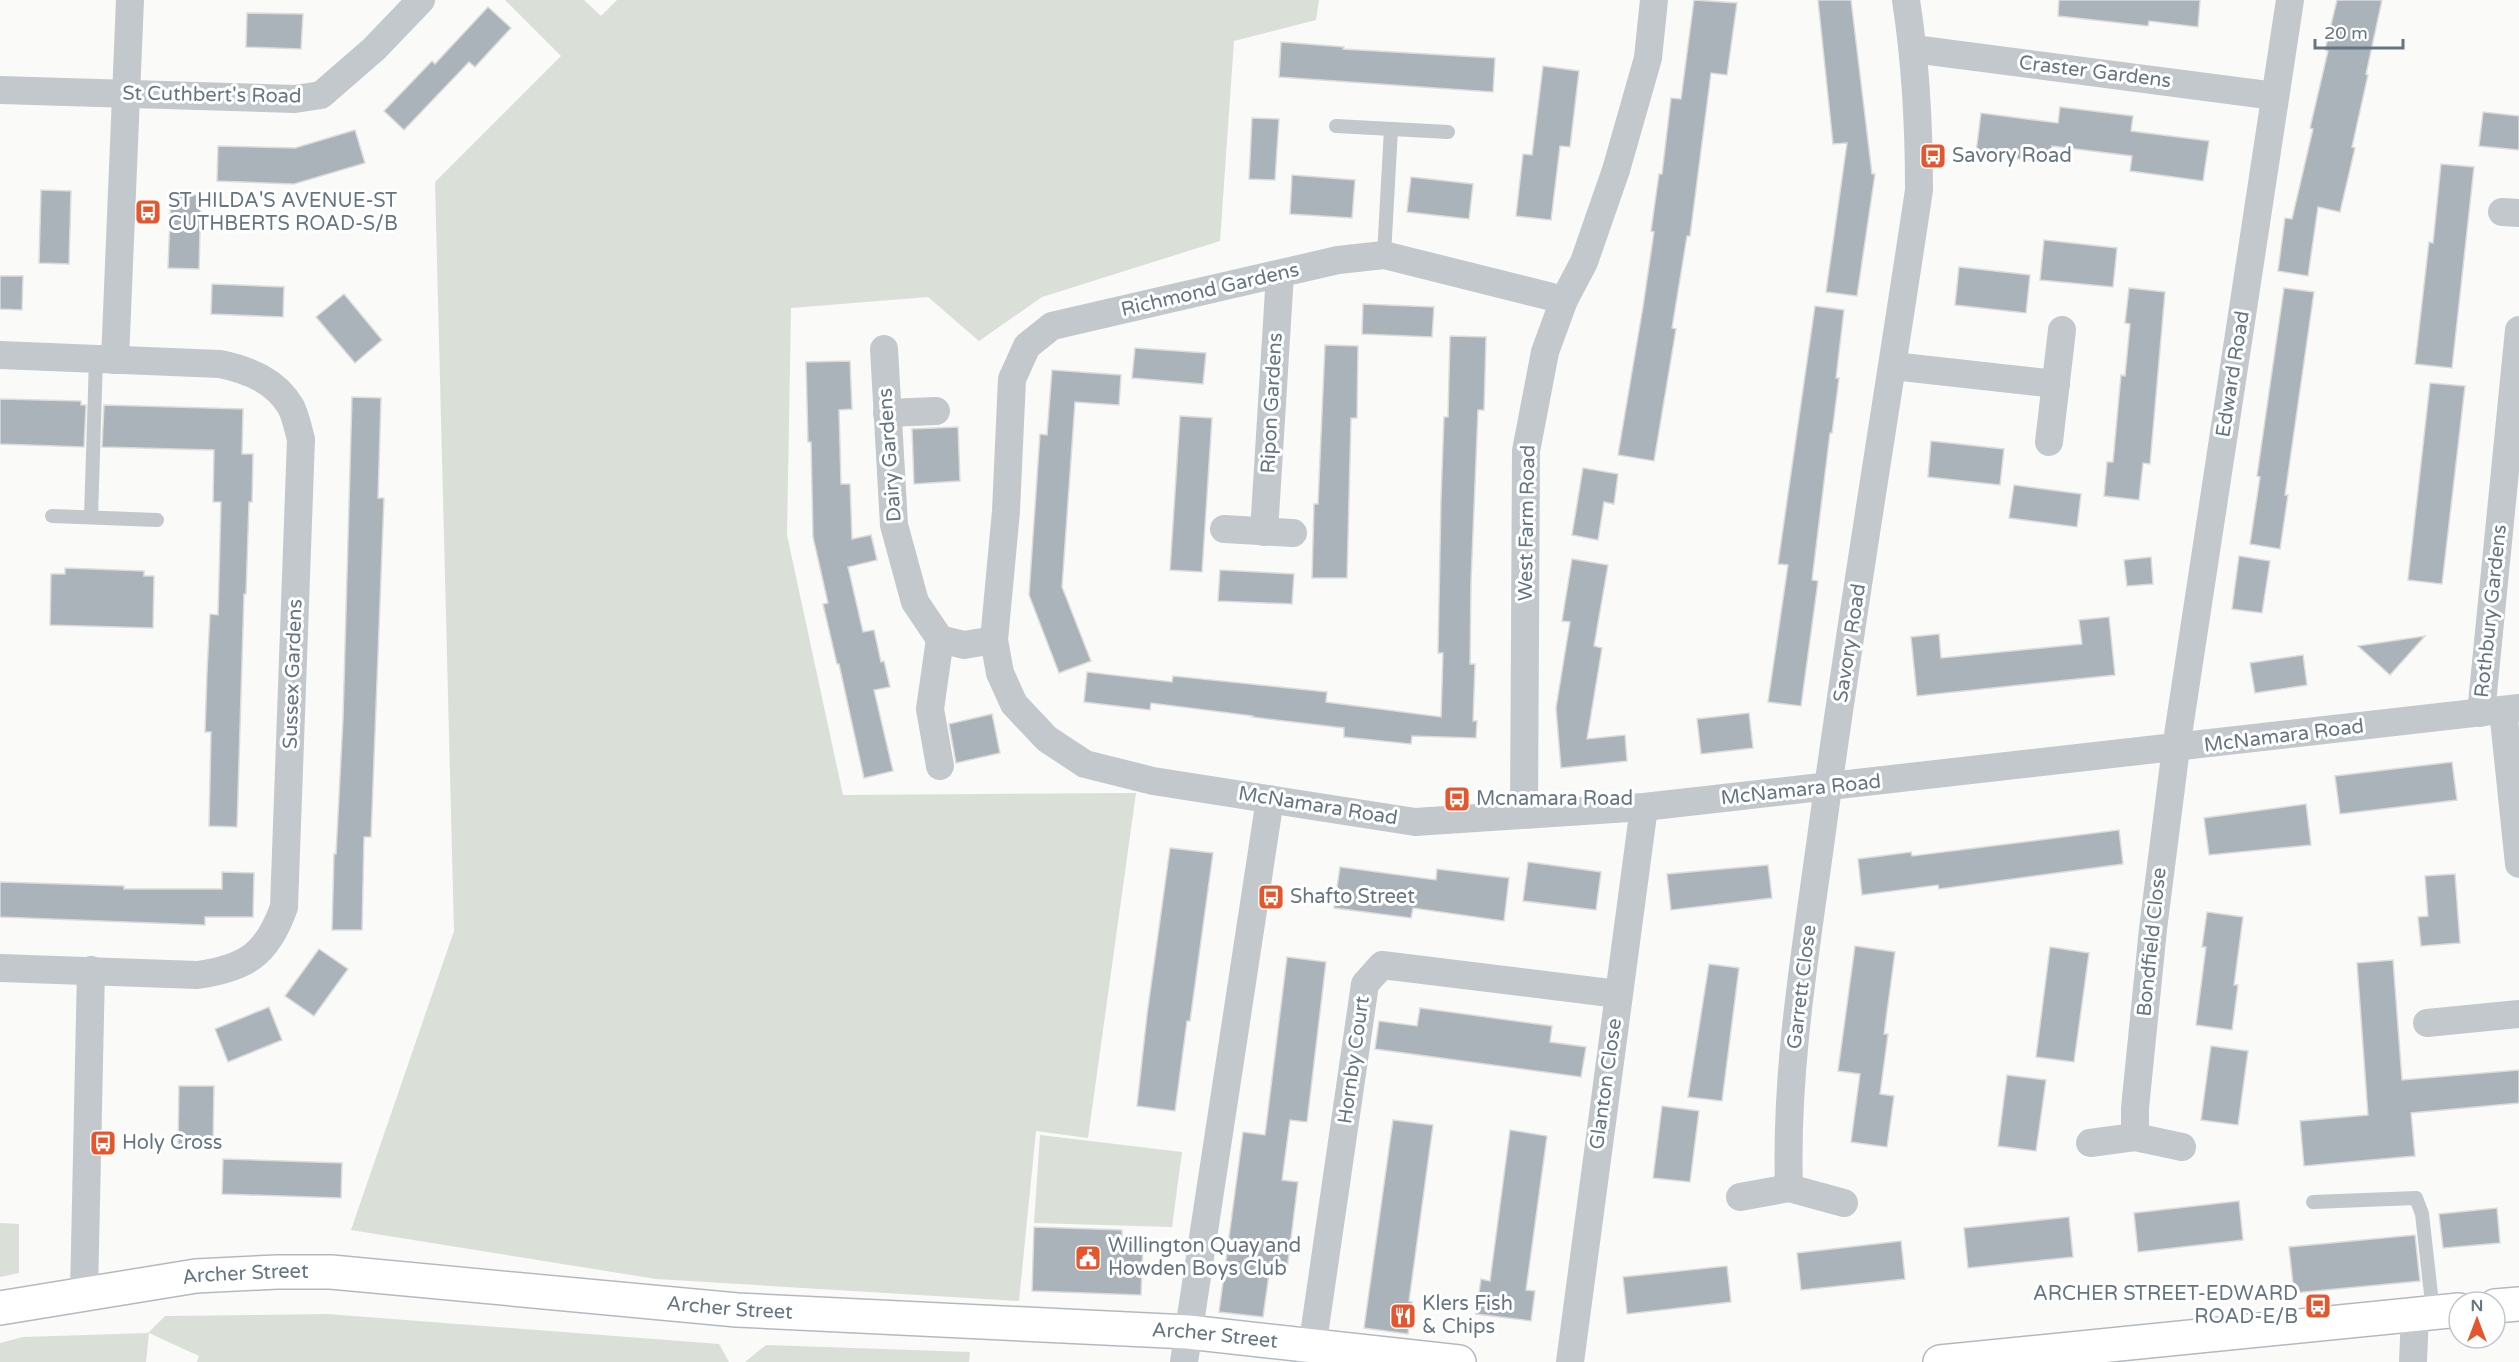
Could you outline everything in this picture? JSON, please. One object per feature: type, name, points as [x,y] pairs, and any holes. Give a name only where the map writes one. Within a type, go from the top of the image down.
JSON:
[{"type":"main road","name":"Archer Street","points":[[0,1308],[196,1276],[331,1272],[738,1310],[1186,1347],[1459,1362]]},
{"type":"main road","points":[[1940,1362],[2436,1312]]},
{"type":"street","points":[[106,359],[127,93],[130,0]]},
{"type":"street","name":"St Cuthbert's Road","points":[[0,90],[295,99],[321,95],[374,49],[421,0]]},
{"type":"street","name":"West Farm Road","points":[[1524,814],[1526,451],[1545,352],[1564,300],[1584,262],[1616,170],[1648,57],[1654,0]]},
{"type":"street","name":"Savory Road","points":[[1828,787],[1919,190],[1919,118],[1914,49],[1906,0]]},
{"type":"street","name":"Edward Road","points":[[2176,748],[2289,0]]},
{"type":"street","name":"Craster Gardens","points":[[1914,49],[2275,96]]},
{"type":"street","name":"Richmond Gardens","points":[[993,640],[1006,511],[1012,379],[1027,346],[1052,326],[1338,260],[1384,255],[1564,300]]},
{"type":"street","name":"Ripon Gardens","points":[[1264,532],[1280,274]]},
{"type":"street","points":[[2049,442],[2062,330]]},
{"type":"street","name":"Rothbury Gardens","points":[[2519,330],[2501,710],[2519,864]]},
{"type":"street","name":"Dairy Gardens","points":[[884,349],[894,525],[915,602],[940,639]]},
{"type":"street","name":"Sussex Gardens","points":[[0,355],[220,364],[245,369],[268,382],[291,407],[301,439],[284,907],[279,923],[263,948],[247,961],[227,970],[197,975],[0,968]]},
{"type":"street","points":[[1893,366],[2056,384]]},
{"type":"street","points":[[887,412],[936,411]]},
{"type":"street","points":[[1224,529],[1293,533]]},
{"type":"street","points":[[940,766],[930,709],[940,639],[964,645],[993,640]]},
{"type":"street","name":"McNamara Road","points":[[993,640],[1000,673],[1014,704],[1047,739],[1085,764],[1153,781],[1415,822],[1644,807],[2501,710]]},
{"type":"street","name":"Bondfield Close","points":[[2135,1137],[2135,1108],[2152,940],[2176,748]]},
{"type":"street","name":"Garrett Close","points":[[1789,1188],[1790,1097],[1798,1009],[1828,787]]},
{"type":"street","points":[[1186,1347],[1270,799]]},
{"type":"street","name":"Glanton Close","points":[[1570,1362],[1644,807]]},
{"type":"street","name":"Hornby Court","points":[[1311,1353],[1365,984],[1382,965],[1618,994]]},
{"type":"street","points":[[84,1294],[91,970]]},
{"type":"street","points":[[2427,1023],[2519,1014]]},
{"type":"street","points":[[2090,1143],[2135,1137],[2182,1147]]},
{"type":"street","points":[[1740,1197],[1789,1188],[1844,1203]]},
{"type":"street","points":[[2413,1362],[2436,1312]]},
{"type":"lane","points":[[1336,126],[1448,132]]},
{"type":"lane","points":[[1384,255],[1391,129]]},
{"type":"lane","points":[[91,517],[106,359]]},
{"type":"lane","points":[[52,516],[157,520]]},
{"type":"lane","points":[[2313,1202],[2416,1198],[2421,1214],[2436,1312]]},
{"type":"shaded area","points":[[505,0],[584,0],[601,16],[617,0],[1319,0],[1316,20],[1234,41],[1220,241],[1042,297],[979,341],[928,297],[791,308],[787,535],[843,795],[1136,793],[1088,1138],[1036,1131],[1019,1301],[656,1279],[351,1230],[454,931],[435,182],[561,56]]},
{"type":"shaded area","points":[[1040,1135],[1182,1152],[1172,1227],[1034,1223]]},
{"type":"shaded area","points":[[0,1223],[19,1224],[19,1273],[0,1277]]},
{"type":"shaded area","points":[[327,1314],[719,1344],[729,1362],[197,1362],[199,1356],[149,1333],[146,1362],[0,1362],[0,1343],[23,1337],[148,1333],[165,1316]]},
{"type":"shaded area","points":[[766,1345],[970,1352],[969,1362],[745,1362]]},
{"type":"building","points":[[1694,0],[1737,3],[1727,75],[1711,73],[1690,236],[1687,236],[1672,328],[1676,329],[1654,461],[1618,455],[1643,307],[1654,232],[1651,231],[1659,174],[1662,174],[1671,98],[1681,99]]},
{"type":"building","points":[[1818,0],[1851,0],[1872,174],[1875,174],[1857,296],[1826,292],[1847,143],[1833,144]]},
{"type":"building","points":[[2059,0],[2200,0],[2198,27],[2149,21],[2148,26],[2058,16]]},
{"type":"building","points":[[2337,0],[2382,0],[2352,147],[2355,148],[2340,212],[2318,207],[2308,276],[2278,271],[2285,218],[2292,219],[2313,129],[2310,128]]},
{"type":"building","points":[[488,7],[511,28],[475,67],[469,62],[404,130],[384,111],[432,61],[435,64]]},
{"type":"building","points":[[247,13],[303,14],[301,49],[246,47]]},
{"type":"building","points":[[1281,42],[1344,47],[1343,49],[1495,58],[1493,92],[1279,77]]},
{"type":"building","points":[[1543,66],[1579,71],[1570,147],[1560,146],[1551,220],[1516,216],[1523,154],[1532,155]]},
{"type":"building","points":[[2060,107],[2133,116],[2131,131],[2209,141],[2203,181],[2130,171],[2132,156],[2052,146],[2049,163],[1976,153],[1981,113],[2058,123]]},
{"type":"building","points":[[2483,112],[2519,116],[2519,150],[2479,146]]},
{"type":"building","points":[[1252,118],[1279,119],[1275,180],[1249,179]]},
{"type":"building","points":[[355,130],[365,163],[294,184],[217,181],[218,146],[295,148]]},
{"type":"building","points":[[2441,164],[2474,167],[2452,368],[2415,364],[2429,242],[2433,243]]},
{"type":"building","points":[[1292,175],[1355,180],[1352,218],[1290,214]]},
{"type":"building","points":[[1411,177],[1473,184],[1469,219],[1407,212]]},
{"type":"building","points":[[41,190],[71,191],[69,264],[39,263]]},
{"type":"building","points":[[171,194],[201,195],[199,269],[168,268]]},
{"type":"building","points":[[2044,240],[2117,248],[2113,287],[2040,280]]},
{"type":"building","points":[[1959,267],[2030,275],[2026,313],[1955,305]]},
{"type":"building","points":[[0,276],[23,276],[22,310],[0,309]]},
{"type":"building","points":[[212,284],[284,287],[283,317],[211,314]]},
{"type":"building","points":[[2129,288],[2165,292],[2150,464],[2143,463],[2139,500],[2104,496],[2107,462],[2113,462],[2121,375],[2125,376],[2130,324],[2125,323]]},
{"type":"building","points":[[2284,288],[2314,292],[2285,495],[2288,495],[2280,549],[2250,544],[2260,477],[2257,476]]},
{"type":"building","points":[[344,294],[382,340],[355,363],[316,317]]},
{"type":"building","points":[[1363,304],[1434,307],[1432,337],[1362,334]]},
{"type":"building","points":[[1815,306],[1844,310],[1836,378],[1839,378],[1812,580],[1818,581],[1801,706],[1768,702],[1788,565],[1778,564]]},
{"type":"building","points":[[1450,336],[1486,337],[1484,410],[1478,410],[1471,581],[1470,664],[1475,664],[1473,721],[1477,721],[1476,738],[1412,736],[1411,744],[1344,737],[1344,728],[1253,716],[1151,703],[1150,710],[1084,702],[1087,672],[1172,682],[1173,676],[1327,692],[1326,702],[1441,717],[1443,653],[1438,653],[1441,498],[1444,417],[1448,417]]},
{"type":"building","points":[[1325,345],[1358,346],[1357,418],[1351,418],[1347,578],[1312,578],[1314,504],[1318,504]]},
{"type":"building","points":[[1135,348],[1206,353],[1203,384],[1132,378]]},
{"type":"building","points":[[850,361],[852,409],[839,410],[841,484],[850,484],[852,539],[871,535],[877,560],[848,567],[863,632],[874,630],[881,662],[884,661],[890,687],[874,690],[893,771],[864,778],[839,664],[837,664],[823,604],[828,603],[813,537],[811,442],[808,442],[806,362]]},
{"type":"building","points":[[1052,370],[1121,375],[1119,405],[1075,402],[1062,587],[1091,661],[1059,673],[1029,595],[1040,434],[1047,435]]},
{"type":"building","points":[[2430,383],[2465,386],[2442,584],[2408,580]]},
{"type":"building","points":[[352,397],[381,398],[378,498],[384,498],[371,837],[364,837],[362,930],[332,930],[334,854],[336,854],[343,719]]},
{"type":"building","points":[[0,399],[81,401],[81,405],[86,405],[84,447],[0,444]]},
{"type":"building","points":[[104,405],[243,409],[242,454],[253,454],[252,502],[249,502],[246,594],[244,594],[237,827],[209,826],[211,732],[205,732],[207,673],[210,614],[218,615],[221,502],[213,502],[214,450],[102,447]]},
{"type":"building","points":[[1180,416],[1212,418],[1202,572],[1170,570]]},
{"type":"building","points":[[958,427],[960,481],[914,484],[912,429]]},
{"type":"building","points":[[1931,441],[2004,449],[2000,485],[1928,477]]},
{"type":"building","points":[[1583,468],[1618,474],[1614,504],[1604,502],[1598,540],[1572,535]]},
{"type":"building","points":[[2014,485],[2081,494],[2077,527],[2009,518]]},
{"type":"building","points":[[2239,556],[2270,561],[2262,613],[2232,609]]},
{"type":"building","points":[[2151,557],[2153,584],[2127,586],[2124,560]]},
{"type":"building","points":[[1572,559],[1608,565],[1594,646],[1602,648],[1587,739],[1625,735],[1627,761],[1561,768],[1556,708],[1570,622],[1562,621]]},
{"type":"building","points":[[65,568],[144,571],[144,576],[154,576],[153,628],[50,625],[51,574],[65,574]]},
{"type":"building","points":[[1220,570],[1294,574],[1292,604],[1218,601]]},
{"type":"building","points":[[2109,617],[2115,675],[1917,696],[1911,637],[1939,634],[1941,658],[2082,644],[2079,620]]},
{"type":"building","points":[[2425,636],[2390,675],[2358,646]]},
{"type":"building","points":[[2303,655],[2307,685],[2255,693],[2250,663]]},
{"type":"building","points":[[1749,713],[1753,748],[1701,754],[1697,719]]},
{"type":"building","points":[[992,714],[1000,753],[956,763],[949,724]]},
{"type":"building","points":[[2452,762],[2457,800],[2340,814],[2335,776]]},
{"type":"building","points":[[2306,804],[2311,845],[2209,855],[2204,818]]},
{"type":"building","points":[[2119,830],[2123,864],[1939,889],[1938,885],[1862,895],[1858,859],[1911,852],[1912,856]]},
{"type":"building","points":[[1170,848],[1213,853],[1175,1111],[1137,1106]]},
{"type":"building","points":[[1528,862],[1601,872],[1596,910],[1523,901]]},
{"type":"building","points":[[1768,865],[1772,898],[1671,910],[1667,874]]},
{"type":"building","points":[[1340,867],[1436,880],[1437,869],[1509,878],[1504,921],[1413,908],[1411,918],[1334,908]]},
{"type":"building","points":[[222,872],[254,873],[253,917],[205,917],[205,925],[0,917],[0,882],[124,886],[124,889],[222,889]]},
{"type":"building","points":[[2455,874],[2460,943],[2421,946],[2418,917],[2428,916],[2425,876]]},
{"type":"building","points":[[2207,912],[2243,917],[2234,985],[2238,985],[2232,1030],[2196,1025],[2206,947],[2202,947]]},
{"type":"building","points":[[1855,946],[1895,952],[1884,1034],[1888,1034],[1880,1094],[1894,1096],[1887,1147],[1851,1142],[1860,1074],[1838,1071]]},
{"type":"building","points":[[2050,947],[2089,953],[2074,1062],[2036,1057]]},
{"type":"building","points":[[319,949],[348,969],[314,1016],[285,996]]},
{"type":"building","points":[[1287,957],[1326,962],[1307,1122],[1290,1120],[1282,1180],[1298,1182],[1287,1270],[1270,1267],[1263,1317],[1219,1312],[1243,1132],[1265,1135]]},
{"type":"building","points":[[2393,960],[2402,1080],[2519,1070],[2519,1103],[2411,1113],[2415,1156],[2304,1166],[2300,1121],[2368,1115],[2357,963]]},
{"type":"building","points":[[1709,964],[1739,968],[1722,1101],[1688,1097]]},
{"type":"building","points":[[269,1007],[282,1040],[228,1062],[215,1029]]},
{"type":"building","points":[[1420,1008],[1552,1026],[1550,1042],[1586,1047],[1581,1077],[1375,1049],[1379,1021],[1417,1026]]},
{"type":"building","points":[[2211,1046],[2248,1051],[2238,1125],[2201,1120]]},
{"type":"building","points":[[2007,1075],[2046,1080],[2036,1151],[1998,1146]]},
{"type":"building","points":[[179,1086],[214,1086],[213,1147],[178,1146]]},
{"type":"building","points":[[1662,1106],[1699,1111],[1690,1182],[1653,1178]]},
{"type":"building","points":[[1393,1120],[1433,1125],[1409,1301],[1412,1302],[1408,1334],[1364,1328]]},
{"type":"building","points":[[1510,1130],[1547,1136],[1526,1290],[1535,1291],[1531,1321],[1476,1314],[1481,1279],[1490,1281]]},
{"type":"building","points":[[223,1159],[342,1163],[341,1198],[222,1194]]},
{"type":"building","points":[[2239,1201],[2243,1240],[2138,1252],[2134,1213]]},
{"type":"building","points":[[2497,1208],[2500,1243],[2443,1248],[2439,1214]]},
{"type":"building","points":[[2069,1217],[2073,1257],[1968,1268],[1964,1228]]},
{"type":"building","name":"Willington Quay and Howden Boys Club","points":[[1034,1227],[1122,1230],[1122,1243],[1143,1244],[1141,1295],[1032,1291]]},
{"type":"building","points":[[2415,1235],[2420,1281],[2294,1293],[2289,1247]]},
{"type":"building","points":[[1901,1241],[1905,1279],[1801,1290],[1797,1253]]},
{"type":"building","points":[[1727,1266],[1731,1302],[1627,1314],[1623,1277]]},
{"type":"place","name":"Savory Road","points":[[1933,156]]},
{"type":"place","name":"ST HILDA'S AVENUE-ST CUTHBERTS ROAD-S/B","points":[[148,212]]},
{"type":"place","name":"Mcnamara Road","points":[[1457,799]]},
{"type":"place","name":"Shafto Street","points":[[1271,897]]},
{"type":"place","name":"Holy Cross","points":[[103,1143]]},
{"type":"place","name":"Willington Quay and Howden Boys Club","points":[[1088,1258]]},
{"type":"place","name":"ARCHER STREET-EDWARD ROAD-E/B","points":[[2318,1306]]},
{"type":"place","name":"Klers Fish & Chips","points":[[1403,1316]]}]
